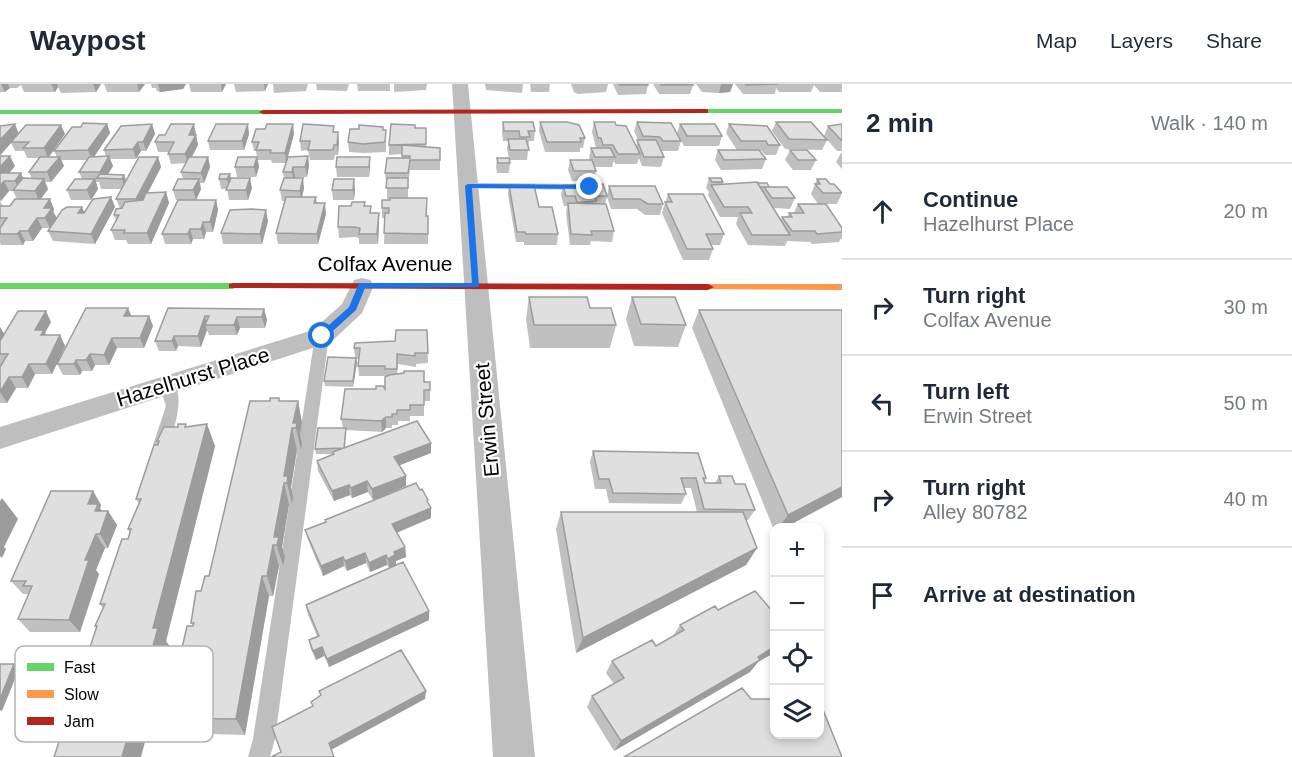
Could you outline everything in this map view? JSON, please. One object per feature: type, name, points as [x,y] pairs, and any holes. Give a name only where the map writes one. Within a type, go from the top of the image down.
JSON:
[{"type":"street","points":[[0,112],[461,97],[842,111]]},
{"type":"street","name":"Erwin Street","points":[[461,97],[514,757]]},
{"type":"street","name":"Hazelhurst Place","points":[[0,438],[322,336],[353,308],[362,285]]},
{"type":"street","name":"Colfax Avenue","points":[[0,286],[842,287]]},
{"type":"lane","points":[[468,186],[590,187]]},
{"type":"lane","points":[[259,757],[266,728],[322,336]]},
{"type":"lane","points":[[155,463],[173,406],[166,386]]},
{"type":"building","points":[[647,84],[648,85],[620,85]]},
{"type":"building","points":[[692,84],[693,85],[661,85]]},
{"type":"building","points":[[503,122],[533,122],[535,131],[528,131],[530,137],[520,137],[519,131],[504,131]]},
{"type":"building","points":[[540,122],[567,122],[579,125],[585,138],[580,138],[581,142],[547,142]]},
{"type":"building","points":[[594,122],[615,122],[616,125],[626,126],[640,154],[618,154],[613,145],[603,145],[601,138],[598,138]]},
{"type":"building","points":[[637,122],[671,123],[681,141],[663,141],[660,137],[643,136]]},
{"type":"building","points":[[776,122],[811,122],[827,140],[789,139]]},
{"type":"building","points":[[83,123],[107,124],[88,150],[54,151],[72,127],[81,127]]},
{"type":"building","points":[[15,124],[0,140],[0,126]]},
{"type":"building","points":[[152,124],[143,142],[138,142],[133,149],[104,150],[121,126]]},
{"type":"building","points":[[171,124],[194,124],[189,135],[196,135],[185,154],[168,154],[174,142],[155,142],[159,135],[165,135]]},
{"type":"building","points":[[216,124],[248,124],[242,141],[208,141]]},
{"type":"building","points":[[267,124],[293,124],[285,153],[256,150],[259,142],[252,142],[256,129],[265,129]]},
{"type":"building","points":[[303,124],[334,126],[333,132],[338,132],[337,145],[334,145],[333,150],[308,150],[310,141],[300,141]]},
{"type":"building","points":[[391,124],[426,128],[426,144],[389,145]]},
{"type":"building","points":[[680,124],[715,124],[722,136],[687,136]]},
{"type":"building","points":[[729,124],[767,126],[780,145],[768,145],[766,141],[741,141]]},
{"type":"building","points":[[842,124],[842,141],[828,126]]},
{"type":"building","points":[[26,125],[61,125],[44,148],[23,148],[29,142],[11,142]]},
{"type":"building","points":[[359,125],[383,127],[383,130],[386,130],[385,142],[363,144],[348,142],[350,129],[359,129]]},
{"type":"building","points":[[508,139],[526,139],[529,150],[510,150]]},
{"type":"building","points":[[637,140],[656,140],[664,157],[644,157]]},
{"type":"building","points":[[402,145],[440,148],[440,160],[410,160],[408,173],[385,173],[387,158],[410,158],[410,156],[402,156]]},
{"type":"building","points":[[591,148],[610,148],[615,157],[595,157]]},
{"type":"building","points":[[718,150],[759,150],[766,159],[724,160]]},
{"type":"building","points":[[790,150],[807,150],[816,160],[798,160]]},
{"type":"building","points":[[0,156],[10,156],[0,167]]},
{"type":"building","points":[[109,156],[100,172],[79,172],[89,157]]},
{"type":"building","points":[[308,156],[305,167],[293,167],[292,172],[283,172],[288,157]]},
{"type":"building","points":[[40,157],[60,157],[47,172],[29,172]]},
{"type":"building","points":[[139,157],[158,157],[136,199],[116,199]]},
{"type":"building","points":[[189,157],[208,157],[201,173],[181,172]]},
{"type":"building","points":[[238,157],[257,157],[254,167],[235,167]]},
{"type":"building","points":[[337,157],[370,157],[369,167],[336,167]]},
{"type":"building","points":[[497,158],[509,158],[510,163],[498,163]]},
{"type":"building","points":[[570,160],[592,160],[596,171],[574,171]]},
{"type":"building","points":[[0,173],[21,173],[15,181],[4,181],[0,186]]},
{"type":"building","points":[[100,174],[124,175],[122,179],[97,178]]},
{"type":"building","points":[[220,174],[230,174],[227,179],[219,179]]},
{"type":"building","points":[[23,178],[44,179],[35,191],[13,190]]},
{"type":"building","points":[[231,178],[250,178],[246,190],[226,190]]},
{"type":"building","points":[[284,178],[303,178],[300,191],[280,190]]},
{"type":"building","points":[[387,178],[408,178],[408,188],[386,188]]},
{"type":"building","points":[[709,178],[721,178],[723,182],[712,182]]},
{"type":"building","points":[[75,179],[95,179],[87,190],[67,190]]},
{"type":"building","points":[[178,179],[199,179],[193,190],[173,190]]},
{"type":"building","points":[[334,179],[354,179],[353,190],[332,190]]},
{"type":"building","points":[[817,179],[826,179],[842,193],[823,193],[815,184],[820,184]]},
{"type":"building","points":[[757,182],[790,235],[752,235],[740,213],[752,213],[748,207],[724,207],[711,185]]},
{"type":"building","points":[[758,183],[767,183],[769,187],[760,187]]},
{"type":"building","points":[[603,184],[607,196],[595,196],[596,201],[587,202],[577,202],[575,196],[566,196],[563,185]]},
{"type":"building","points":[[509,185],[534,185],[539,207],[552,207],[558,234],[517,232]]},
{"type":"building","points":[[609,186],[655,186],[663,204],[648,204],[640,199],[613,199]]},
{"type":"building","points":[[764,187],[787,187],[795,198],[772,198]]},
{"type":"building","points":[[166,192],[147,233],[124,233],[125,230],[111,230],[119,215],[114,215],[116,209],[122,208],[125,202],[143,200],[146,193]]},
{"type":"building","points":[[668,194],[703,194],[724,234],[706,234],[713,249],[687,249],[665,202],[672,202]]},
{"type":"building","points":[[111,197],[91,234],[48,231],[62,210],[67,207],[82,207],[78,213],[84,213],[93,199]]},
{"type":"building","points":[[286,197],[316,197],[314,203],[325,203],[317,234],[276,233]]},
{"type":"building","points":[[390,198],[427,198],[428,234],[384,233],[385,213],[389,213],[389,208],[382,208],[382,200],[390,200]]},
{"type":"building","points":[[15,199],[50,199],[44,208],[52,208],[45,218],[37,218],[28,231],[20,231],[17,234],[0,234],[0,228],[7,218],[0,218],[0,206],[10,206]]},
{"type":"building","points":[[178,200],[216,200],[210,222],[203,222],[201,229],[190,229],[188,234],[162,234]]},
{"type":"building","points":[[352,202],[365,202],[364,206],[371,206],[370,213],[379,213],[377,234],[359,234],[360,228],[338,227],[339,206],[351,206]]},
{"type":"building","points":[[568,203],[606,204],[614,231],[591,231],[592,235],[571,234]]},
{"type":"building","points":[[798,204],[826,204],[842,228],[842,232],[817,234],[815,231],[792,231],[782,217],[792,217],[789,213],[804,213]]},
{"type":"building","points":[[230,210],[266,210],[260,234],[221,233]]},
{"type":"building","points":[[529,297],[587,297],[590,308],[611,308],[616,325],[534,325]]},
{"type":"building","points":[[632,297],[675,297],[686,325],[641,324]]},
{"type":"building","points":[[86,308],[128,308],[124,316],[149,316],[140,338],[112,338],[104,355],[90,354],[86,360],[76,360],[74,364],[57,364]]},
{"type":"building","points":[[168,308],[264,309],[262,317],[237,317],[234,325],[205,325],[209,316],[205,316],[198,336],[174,336],[172,341],[155,341]]},
{"type":"building","points":[[699,310],[842,310],[842,487],[788,515]]},
{"type":"building","points":[[18,311],[46,311],[35,330],[44,330],[41,335],[60,335],[46,364],[29,364],[22,377],[9,377],[0,392],[0,367],[8,354],[0,354],[0,341]]},
{"type":"building","points":[[396,330],[427,330],[428,353],[415,353],[415,356],[397,354],[397,369],[385,369],[385,366],[358,366],[360,348],[354,348],[355,343],[395,341]]},
{"type":"building","points":[[328,357],[356,358],[353,381],[324,381]]},
{"type":"building","points":[[404,371],[424,371],[424,382],[430,382],[430,390],[424,390],[424,405],[410,405],[410,410],[397,410],[397,414],[392,414],[392,417],[386,417],[381,421],[341,419],[345,389],[376,389],[376,386],[383,386],[385,389],[385,377],[404,373]]},
{"type":"building","points":[[270,398],[279,398],[279,401],[298,401],[293,423],[297,423],[296,428],[292,428],[284,476],[288,476],[287,483],[284,483],[274,537],[279,537],[277,545],[273,545],[267,576],[262,576],[236,719],[213,719],[213,646],[182,646],[187,626],[193,626],[194,623],[191,623],[196,591],[201,591],[205,576],[209,576],[250,401],[270,401]]},
{"type":"building","points":[[417,421],[431,443],[394,457],[406,476],[372,489],[367,481],[351,488],[349,485],[332,491],[317,461],[334,454],[333,452]]},
{"type":"building","points":[[178,424],[186,424],[185,427],[207,424],[153,628],[158,628],[153,646],[90,646],[97,626],[95,626],[105,604],[100,604],[122,539],[128,539],[131,529],[128,529],[141,499],[136,499],[154,445],[158,445],[159,441],[157,441],[164,427],[178,427]]},
{"type":"building","points":[[318,428],[346,428],[344,448],[315,449]]},
{"type":"building","points":[[593,451],[698,453],[706,478],[703,478],[705,483],[721,483],[719,476],[732,476],[735,484],[745,484],[755,510],[704,509],[696,478],[681,478],[686,494],[613,493],[609,479],[599,479]]},
{"type":"building","points":[[416,483],[420,490],[422,489],[431,508],[392,524],[405,547],[394,552],[395,555],[388,559],[386,555],[369,563],[365,553],[345,561],[343,557],[321,566],[305,530]]},
{"type":"building","points":[[51,491],[93,491],[88,504],[98,504],[95,511],[108,511],[100,534],[96,534],[85,560],[89,560],[69,620],[18,619],[32,586],[23,586],[26,581],[11,581]]},
{"type":"building","points":[[561,512],[743,512],[757,548],[583,638]]},
{"type":"building","points":[[403,562],[429,611],[327,659],[322,647],[313,651],[309,640],[319,636],[306,605]]},
{"type":"building","points":[[755,591],[770,608],[770,650],[758,657],[760,660],[621,741],[592,696],[624,678],[612,661],[652,640],[656,646],[684,630],[680,625],[715,606],[718,610]]},
{"type":"building","points":[[401,650],[426,691],[329,743],[334,757],[271,757],[281,752],[272,727],[313,706],[311,702],[321,695],[319,691]]},
{"type":"building","points":[[0,664],[14,664],[0,699]]},
{"type":"building","points":[[742,688],[751,699],[770,699],[770,739],[824,739],[824,712],[842,757],[624,757]]},
{"type":"building","points":[[59,742],[126,742],[122,757],[54,757]]},
{"type":"traffic: fast","points":[[705,111],[842,111]]},
{"type":"traffic: fast","points":[[0,112],[263,112]]},
{"type":"traffic: fast","points":[[0,286],[233,286]]},
{"type":"traffic: slow","points":[[708,287],[842,287]]},
{"type":"traffic: jam","points":[[263,112],[705,111]]},
{"type":"traffic: jam","points":[[233,286],[708,287]]},
{"type":"route","points":[[322,336],[353,308],[362,285],[476,285],[468,186],[590,187]]}]
